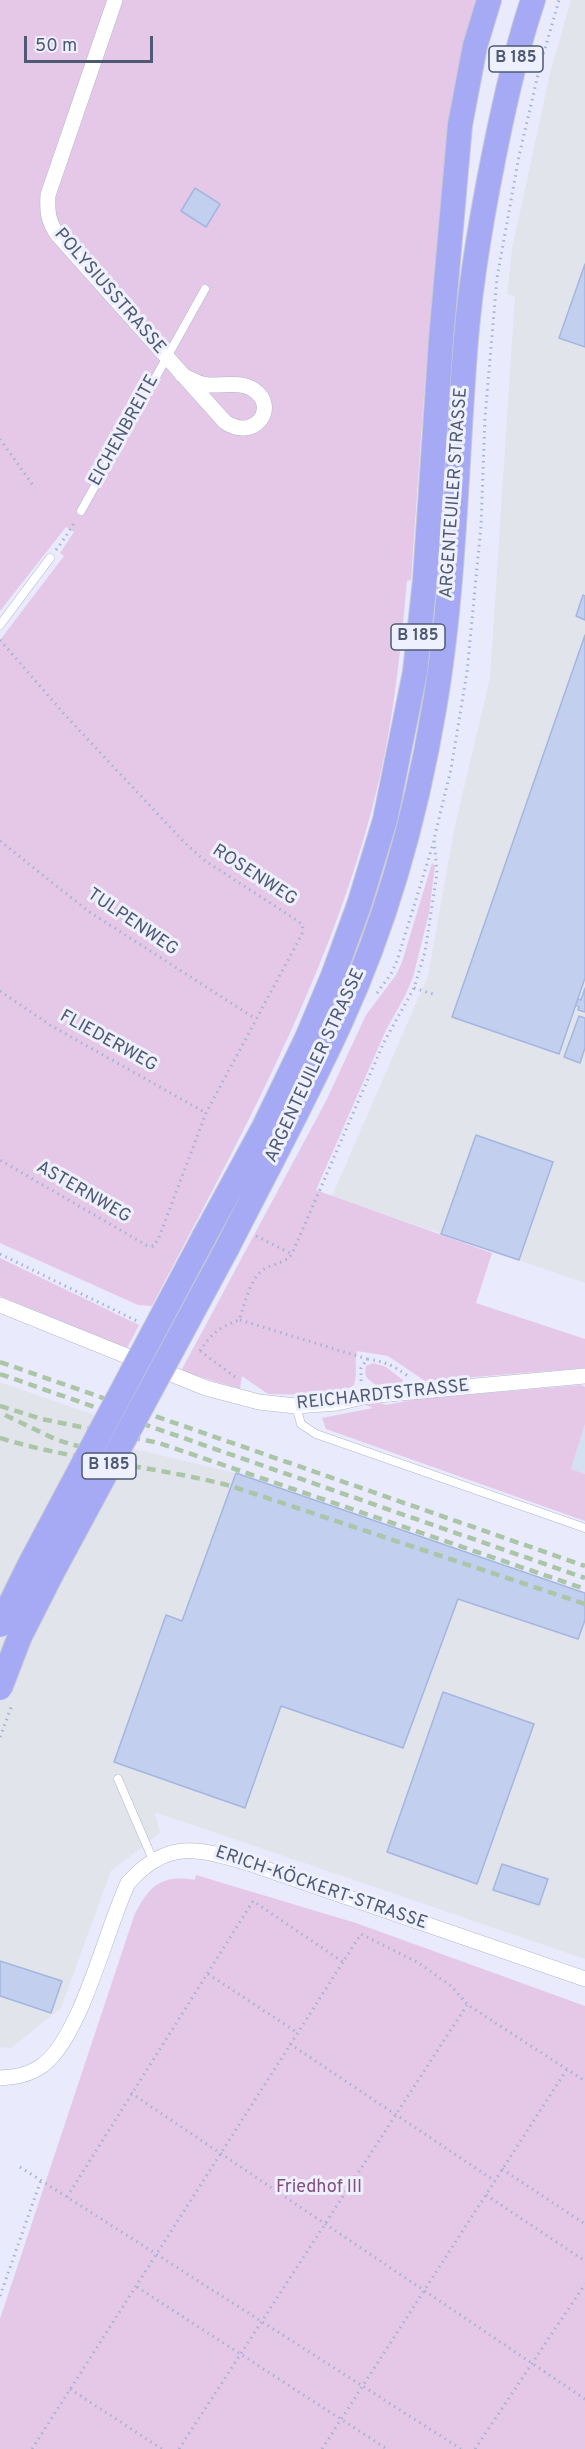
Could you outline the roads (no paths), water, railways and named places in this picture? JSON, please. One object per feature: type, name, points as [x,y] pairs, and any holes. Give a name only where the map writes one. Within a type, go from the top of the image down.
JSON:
[{"type":"main road","name":"ARGENTEUILER STRASSE","points":[[0,1625],[35,1554],[264,1127],[312,1028],[359,905],[385,820],[414,672],[423,591],[441,340],[460,125],[476,46],[489,0]]},
{"type":"main road","name":"ARGENTEUILER STRASSE","points":[[0,1688],[20,1636],[53,1571],[226,1248],[342,1019],[368,957],[393,881],[415,800],[434,710],[444,638],[473,275],[502,119],[516,56],[533,0]]},
{"type":"street","name":"POLYSIUSSTRASSE","points":[[115,0],[48,195],[47,211],[50,223],[57,234],[182,375],[225,422],[233,428],[243,430],[252,428],[260,422],[264,405],[261,396],[253,389],[242,385],[197,383],[182,375]]},
{"type":"street","name":"REICHARDTSTRASSE","points":[[0,1305],[151,1367],[234,1396],[259,1402],[296,1406],[337,1403],[367,1396],[585,1376]]},
{"type":"street","name":"ERICH-KÖCKERT-STRASSE","points":[[0,2078],[24,2076],[45,2063],[54,2052],[76,2016],[128,1883],[139,1870],[153,1860],[171,1852],[189,1849],[208,1851],[249,1863],[585,1979]]},
{"type":"lane","name":"EICHENBREITE","points":[[81,511],[205,289]]},
{"type":"lane","points":[[0,625],[50,558]]},
{"type":"lane","points":[[296,1406],[301,1424],[307,1430],[585,1528]]},
{"type":"lane","points":[[118,1779],[153,1860]]},
{"type":"railway","points":[[0,1362],[585,1566]]},
{"type":"railway","points":[[0,1374],[585,1578]]},
{"type":"railway","points":[[0,1406],[42,1419],[159,1443],[585,1589]]},
{"type":"railway","points":[[5,1415],[57,1440],[106,1454]]},
{"type":"railway","points":[[0,1438],[28,1446],[231,1486],[585,1604]]},
{"type":"park label","name":"Friedhof III","points":[[319,2188]]}]
